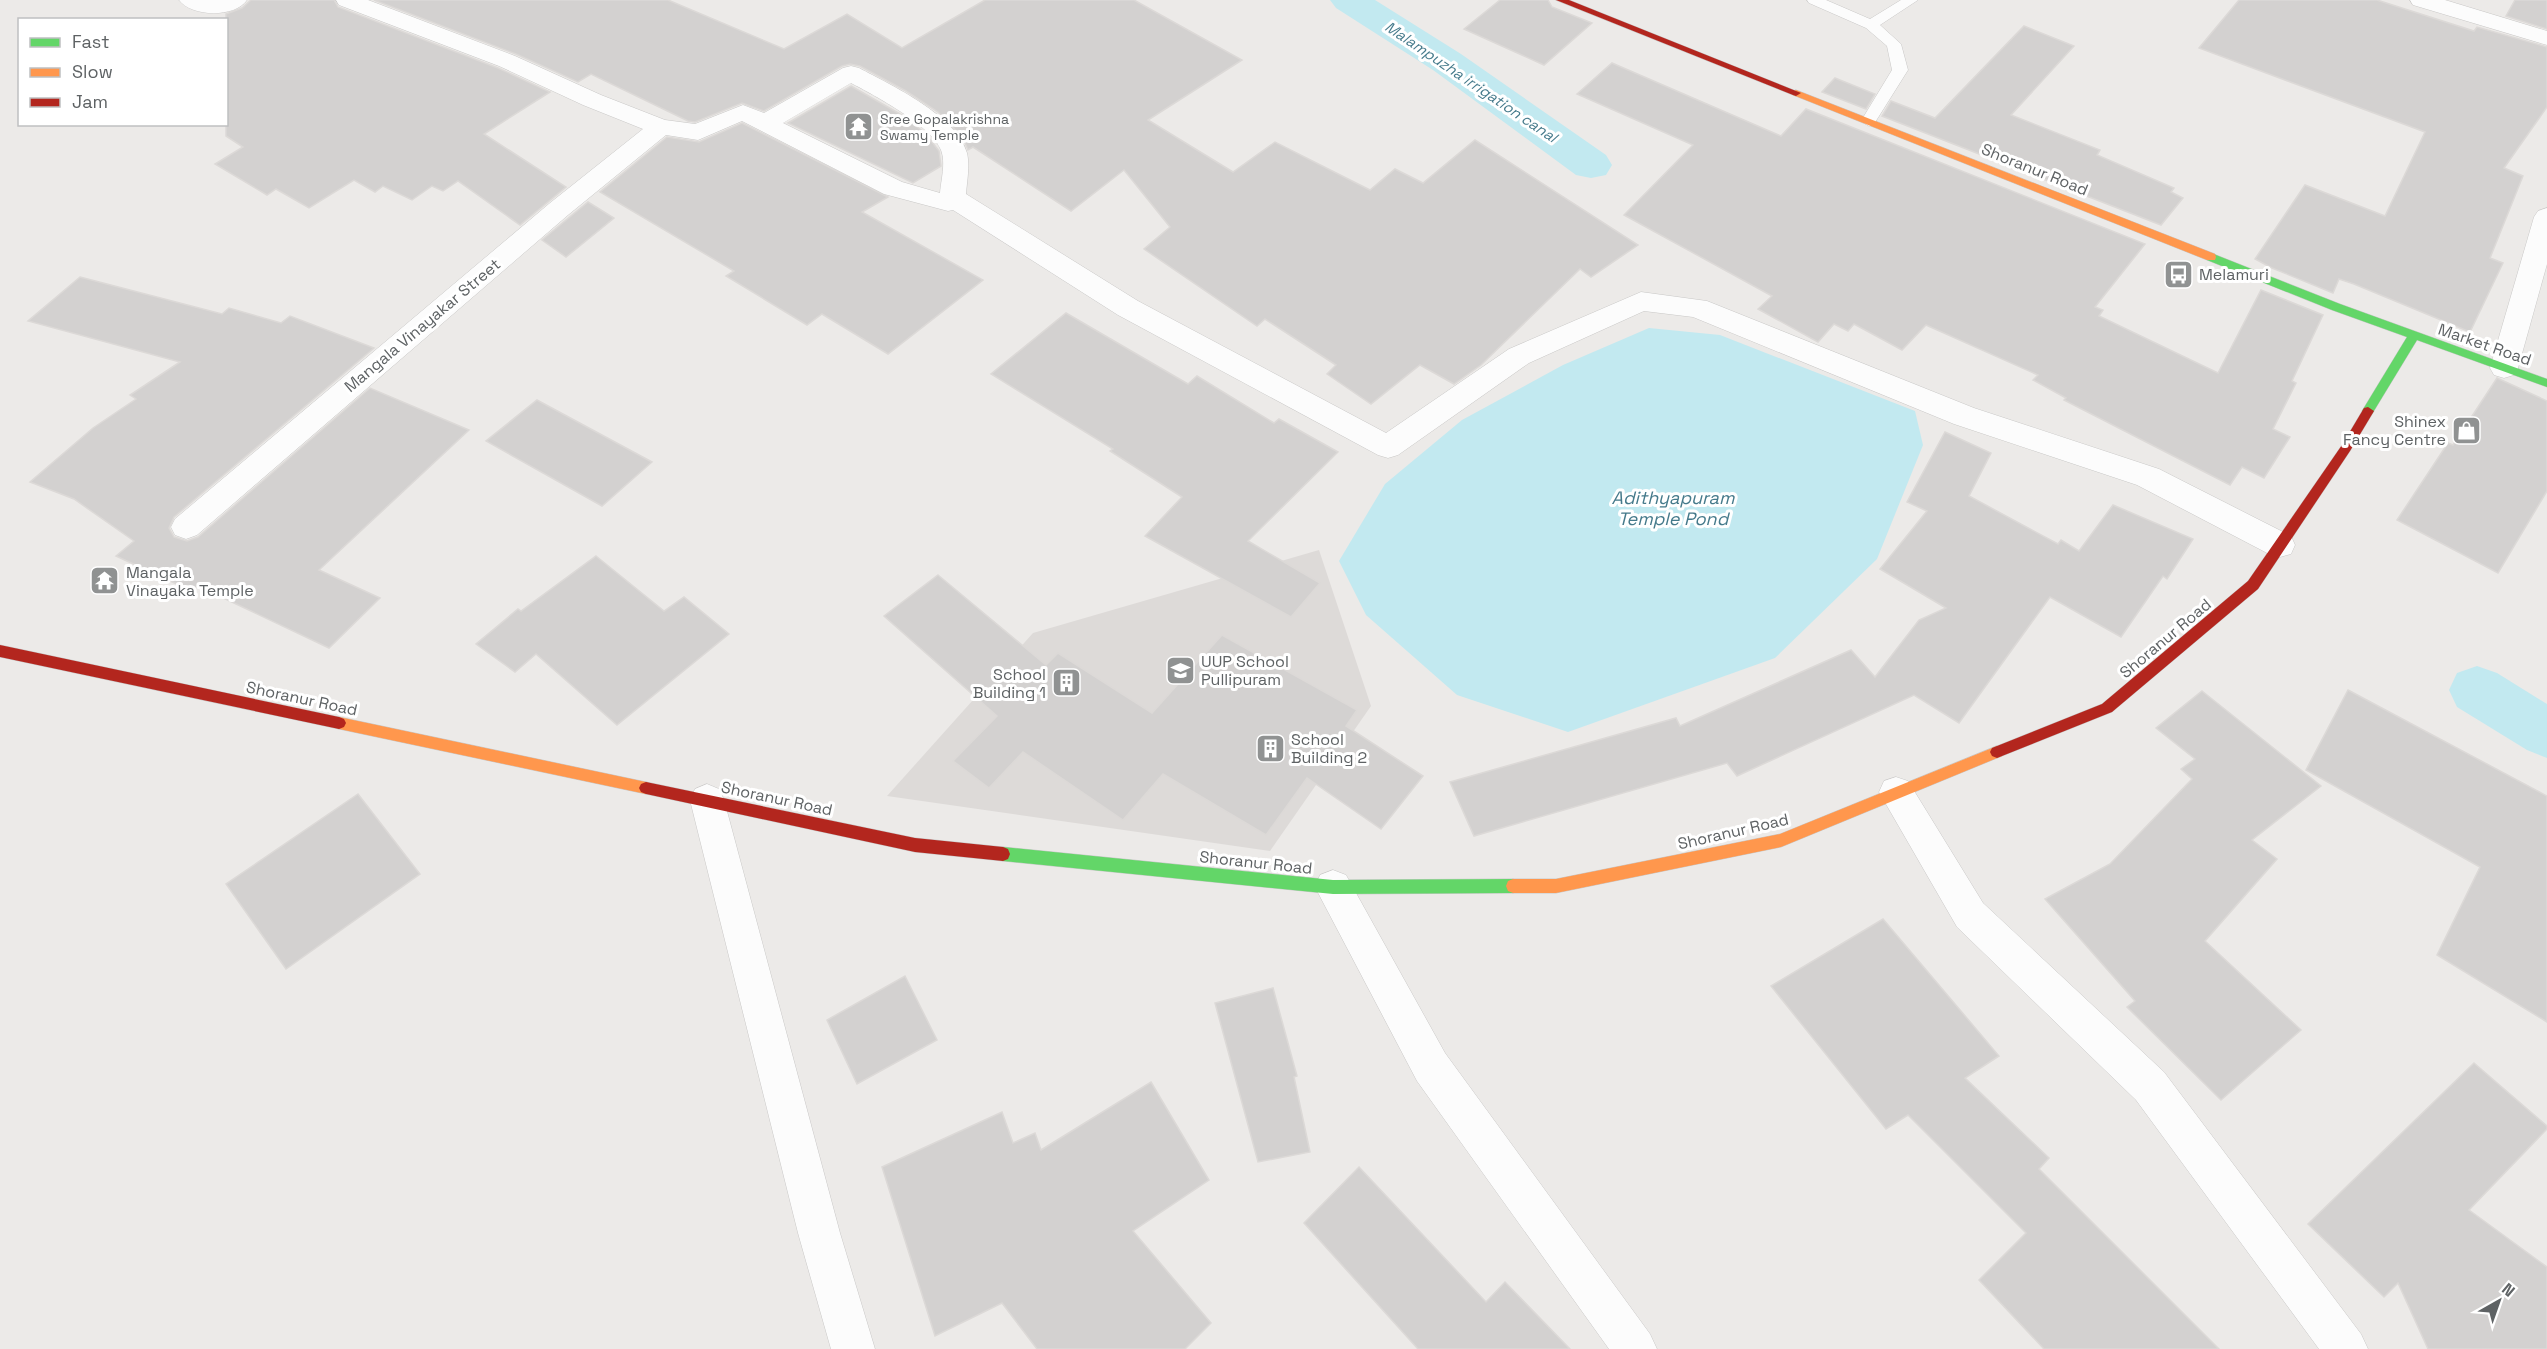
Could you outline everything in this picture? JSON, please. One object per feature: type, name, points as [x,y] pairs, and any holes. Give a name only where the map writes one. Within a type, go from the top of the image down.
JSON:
[{"type":"main road","name":"Shoranur Road","points":[[0,652],[915,845],[1333,886],[1556,886],[1781,840],[2107,708],[2253,585],[2346,448],[2413,337],[1561,0]]},
{"type":"main road","name":"Market Road","points":[[2413,337],[2547,383]]},
{"type":"street","points":[[190,0],[214,8],[236,0]]},
{"type":"street","points":[[346,0],[507,61],[592,100],[661,127],[698,132],[743,112],[893,188],[948,203],[952,198],[954,151],[936,126],[884,91],[851,73],[765,123]]},
{"type":"street","points":[[2421,0],[2547,38]]},
{"type":"street","name":"Mangala Vinayakar Street","points":[[186,527],[559,209],[661,127]]},
{"type":"street","points":[[952,198],[1128,308],[1388,447],[1520,356],[1641,301],[1697,308],[1964,416],[2148,477],[2280,545]]},
{"type":"street","points":[[2504,368],[2547,217]]},
{"type":"street","points":[[1896,792],[1970,915],[2150,1086],[2346,1349]]},
{"type":"street","points":[[707,800],[819,1233],[854,1349]]},
{"type":"street","points":[[1333,886],[1431,1067],[1635,1349]]},
{"type":"lane","points":[[1814,0],[1871,25],[1894,44],[1900,70],[1869,121]]},
{"type":"lane","points":[[1871,25],[1911,0]]},
{"type":"shaded area","name":"UUP School Pullipuram","points":[[1319,550],[1371,706],[1270,851],[887,796],[1033,633]]},
{"type":"water","name":"Adithyapuram Temple Pond","points":[[1649,328],[1720,335],[1915,411],[1923,445],[1877,559],[1775,658],[1568,732],[1457,695],[1366,615],[1339,561],[1385,484],[1462,420],[1563,365]]},
{"type":"building","points":[[251,0],[334,0],[338,7],[498,68],[550,92],[484,134],[566,187],[520,225],[458,181],[443,191],[432,186],[412,200],[383,186],[375,192],[354,180],[309,208],[276,189],[267,195],[215,164],[243,147],[226,136],[226,126],[228,126],[228,18],[226,14],[242,8]]},
{"type":"building","points":[[374,0],[668,0],[784,49],[847,14],[902,48],[985,0],[1134,0],[1242,60],[1148,120],[1233,172],[1275,142],[1370,190],[1395,169],[1423,183],[1475,140],[1638,245],[1591,277],[1580,269],[1481,365],[1454,384],[1420,365],[1371,404],[1327,374],[1336,365],[1265,319],[1257,326],[1144,249],[1170,227],[1124,170],[1071,211],[973,147],[968,150],[963,138],[938,112],[906,91],[860,66],[850,64],[842,66],[764,111],[742,103],[695,122],[688,121],[591,74],[578,82],[516,54]]},
{"type":"building","points":[[1500,0],[1548,0],[1552,7],[1592,23],[1544,65],[1464,29]]},
{"type":"building","points":[[2239,0],[2377,0],[2474,31],[2477,27],[2547,47],[2547,107],[2504,168],[2523,176],[2490,258],[2503,263],[2470,332],[2354,284],[2339,279],[2333,293],[2255,259],[2305,185],[2385,216],[2425,132],[2199,48]]},
{"type":"building","points":[[2515,0],[2547,0],[2547,29],[2506,16]]},
{"type":"building","points":[[2024,26],[2074,46],[2011,115],[2100,150],[2097,155],[2174,188],[2171,192],[2183,198],[2161,225],[1882,116],[1891,101],[1935,118]]},
{"type":"building","points":[[1612,63],[1781,136],[1806,109],[2145,244],[2095,307],[2103,310],[2099,316],[2218,373],[2261,290],[2323,315],[2292,381],[2296,383],[2273,429],[2290,437],[2264,478],[2242,467],[2230,485],[2064,400],[2066,398],[2033,380],[2038,375],[1926,325],[1902,350],[1854,324],[1848,331],[1834,324],[1818,342],[1758,309],[1772,296],[1624,215],[1693,145],[1577,94]]},
{"type":"building","points":[[1835,78],[1875,94],[1866,109],[1822,92]]},
{"type":"building","name":"Sree Gopalakrishna Swamy Temple","points":[[851,86],[900,114],[925,133],[939,151],[941,166],[913,183],[788,123]]},
{"type":"building","points":[[742,123],[888,197],[862,212],[983,280],[888,354],[822,314],[807,325],[726,276],[734,271],[600,192],[667,137],[699,142]]},
{"type":"building","points":[[588,202],[614,218],[566,257],[542,240]]},
{"type":"building","points":[[80,277],[222,314],[229,308],[281,323],[290,316],[374,348],[174,517],[169,528],[174,537],[187,541],[198,537],[370,388],[469,430],[319,570],[380,598],[329,648],[198,586],[192,591],[116,556],[134,541],[74,499],[30,482],[93,428],[136,399],[130,395],[180,362],[28,321]]},
{"type":"building","points":[[1066,313],[1188,384],[1197,376],[1274,423],[1279,419],[1338,452],[1248,541],[1320,583],[1291,617],[1145,536],[1182,497],[1110,451],[1113,449],[991,374]]},
{"type":"building","points":[[2497,378],[2547,401],[2547,491],[2498,573],[2397,520],[2448,443],[2453,445]]},
{"type":"building","points":[[537,400],[652,462],[602,506],[486,441]]},
{"type":"building","points":[[1945,432],[1991,453],[1969,496],[2058,544],[2061,540],[2079,551],[2113,505],[2193,539],[2167,579],[2163,576],[2121,637],[2050,597],[1959,723],[1914,695],[1737,776],[1727,763],[1474,836],[1450,782],[1676,718],[1680,726],[1851,650],[1875,677],[1919,620],[1946,608],[1880,569],[1927,511],[1907,502]]},
{"type":"building","points":[[596,556],[664,611],[684,597],[729,634],[617,725],[536,654],[515,672],[476,644],[518,609],[521,611]]},
{"type":"building","points":[[938,575],[1046,665],[1058,653],[1152,713],[1222,635],[1357,710],[1346,726],[1423,776],[1381,829],[1307,778],[1266,835],[1163,774],[1123,820],[1023,752],[989,788],[953,761],[997,716],[884,616]]},
{"type":"building","points":[[2348,690],[2547,796],[2547,1022],[2437,955],[2480,867],[2306,770]]},
{"type":"building","points":[[2202,691],[2321,786],[2252,840],[2277,859],[2205,941],[2301,1030],[2221,1100],[2127,1007],[2135,1001],[2045,899],[2110,864],[2192,779],[2181,769],[2195,759],[2156,728]]},
{"type":"building","points":[[358,794],[420,874],[286,969],[226,884]]},
{"type":"building","points":[[1883,919],[1999,1056],[1965,1078],[2049,1158],[2039,1169],[2219,1349],[2044,1349],[1979,1280],[2026,1233],[1908,1115],[1886,1129],[1771,986]]},
{"type":"building","points":[[905,976],[937,1040],[857,1084],[827,1020]]},
{"type":"building","points":[[1273,988],[1297,1076],[1294,1077],[1310,1152],[1258,1162],[1215,1003]]},
{"type":"building","points":[[2474,1063],[2547,1126],[2547,1129],[2469,1210],[2547,1267],[2547,1349],[2428,1349],[2398,1283],[2384,1297],[2308,1224]]},
{"type":"building","points":[[1151,1082],[1209,1180],[1133,1231],[1211,1323],[1185,1349],[1037,1349],[1002,1303],[935,1336],[882,1167],[1002,1112],[1013,1143],[1035,1133],[1041,1150]]},
{"type":"building","points":[[1359,1167],[1486,1302],[1505,1282],[1570,1349],[1418,1349],[1304,1223]]},
{"type":"waterway","name":"Malampuzha irrigation canal","points":[[1349,0],[1447,62],[1591,165]]},
{"type":"waterway","name":"Malampuzha irrigation canal","points":[[2477,690],[2547,733]]},
{"type":"traffic: fast","points":[[2211,257],[2336,307],[2547,383]]},
{"type":"traffic: fast","points":[[2368,411],[2413,337]]},
{"type":"traffic: fast","points":[[1003,854],[1333,887],[1513,886]]},
{"type":"traffic: slow","points":[[1796,93],[2211,257]]},
{"type":"traffic: slow","points":[[339,723],[646,788]]},
{"type":"traffic: slow","points":[[1513,886],[1556,886],[1781,840],[1997,752]]},
{"type":"traffic: jam","points":[[1561,0],[1796,93]]},
{"type":"traffic: jam","points":[[1997,752],[2107,708],[2253,585],[2346,448],[2368,411]]},
{"type":"traffic: jam","points":[[0,651],[339,723]]},
{"type":"traffic: jam","points":[[646,788],[915,845],[1003,854]]},
{"type":"place","name":"Sree Gopalakrishna Swamy Temple","points":[[859,127]]},
{"type":"place","name":"Melamuri","points":[[2178,274]]},
{"type":"place","name":"Shinex Fancy Centre","points":[[2467,430]]},
{"type":"place","name":"Mangala Vinayaka Temple","points":[[105,581]]},
{"type":"place","name":"UUP School Pullipuram","points":[[1180,670]]},
{"type":"place","name":"School Building 1","points":[[1067,683]]},
{"type":"place","name":"School Building 2","points":[[1270,748]]}]
